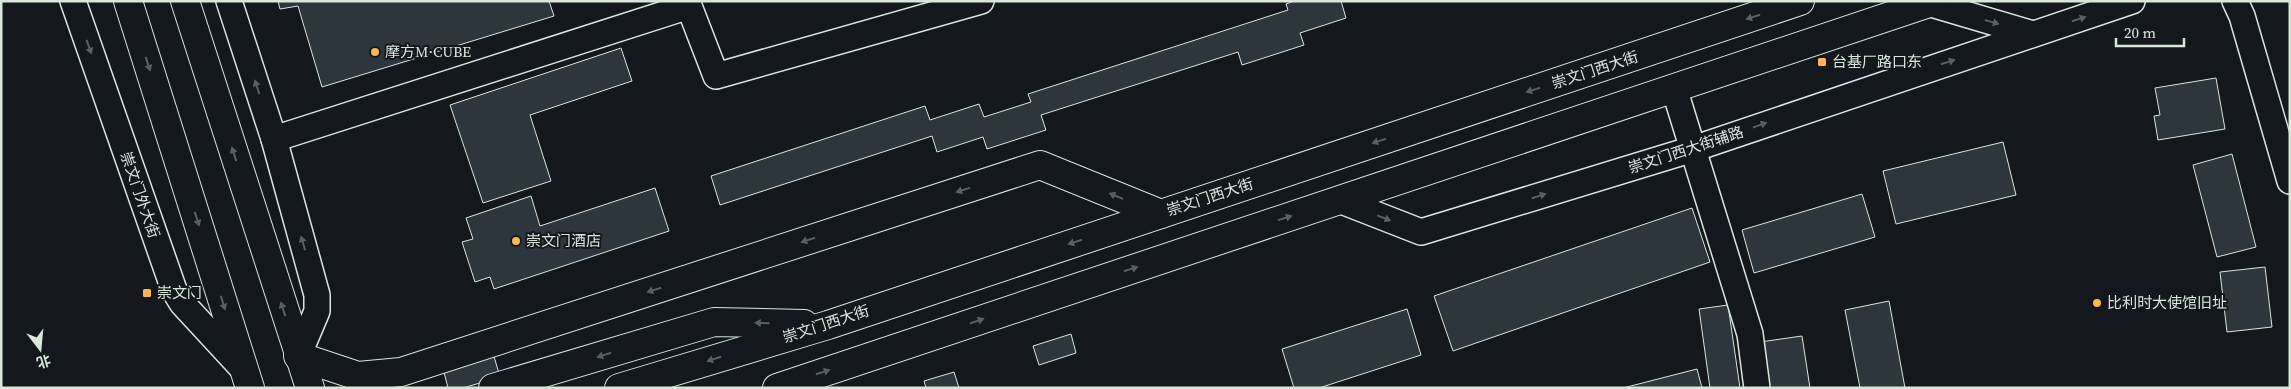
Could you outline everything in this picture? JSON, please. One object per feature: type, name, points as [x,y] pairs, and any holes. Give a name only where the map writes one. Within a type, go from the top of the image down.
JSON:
[{"type":"main road","name":"崇文门外大街","points":[[128,1],[247,378]]},
{"type":"main road","points":[[185,1],[298,356],[310,388]]},
{"type":"main road","name":"崇文门西大街","points":[[619,388],[828,324],[1800,1]]},
{"type":"main road","points":[[776,388],[1932,2]]},
{"type":"main road","points":[[298,356],[358,376],[401,372],[1040,165],[1161,214]]},
{"type":"main road","points":[[493,388],[714,322],[828,324]]},
{"type":"street","name":"崇文门外大街","points":[[73,1],[174,290],[182,303],[247,378]]},
{"type":"street","points":[[229,1],[274,139],[317,295],[317,311],[298,356]]},
{"type":"street","points":[[274,139],[689,6],[716,76],[981,1]]},
{"type":"street","name":"崇文门西大街辅路","points":[[1339,200],[1421,232],[1693,149],[2132,1]]},
{"type":"street","points":[[2235,1],[2242,16],[2290,181]]},
{"type":"street","points":[[1932,2],[2033,34]]},
{"type":"street","points":[[1674,88],[1750,334],[1756,388]]},
{"type":"building","name":"摩方M·CUBE","points":[[278,1],[549,1],[554,16],[322,87],[298,6],[280,9]]},
{"type":"building","points":[[1294,1],[1341,1],[1346,18],[1300,33],[1304,45],[1242,65],[1238,52],[1041,115],[1046,130],[987,149],[983,137],[937,152],[932,136],[720,205],[711,176],[925,106],[930,120],[979,104],[984,117],[1031,102],[1028,94],[1288,10],[1286,4]]},
{"type":"building","points":[[621,48],[632,81],[530,115],[551,181],[483,203],[450,105]]},
{"type":"building","points":[[2216,78],[2225,129],[2158,140],[2154,116],[2160,115],[2155,88]]},
{"type":"building","points":[[2003,142],[2016,195],[1896,224],[1883,171]]},
{"type":"building","points":[[2232,154],[2256,247],[2217,257],[2193,165]]},
{"type":"building","points":[[655,188],[669,231],[494,289],[490,277],[475,282],[462,242],[473,239],[466,218],[531,196],[540,226]]},
{"type":"building","points":[[1862,194],[1875,237],[1754,273],[1742,230]]},
{"type":"building","points":[[1692,208],[1710,262],[1453,351],[1434,296]]},
{"type":"building","points":[[2265,267],[2272,327],[2227,332],[2220,272]]},
{"type":"building","points":[[1889,301],[1905,388],[1860,388],[1845,310]]},
{"type":"building","points":[[1728,305],[1740,388],[1710,388],[1699,309]]},
{"type":"building","points":[[1407,309],[1421,355],[1319,388],[1294,388],[1282,349]]},
{"type":"building","points":[[1071,334],[1076,353],[1039,365],[1033,346]]},
{"type":"building","points":[[1802,336],[1810,388],[1767,388],[1760,342]]},
{"type":"building","points":[[493,353],[500,377],[463,388],[448,388],[443,368]]},
{"type":"building","points":[[1697,369],[1702,388],[1623,388]]},
{"type":"building","points":[[954,372],[959,388],[926,388],[924,381]]},
{"type":"place","name":"摩方M·CUBE","points":[[375,52]]},
{"type":"place","name":"台基厂路口东","points":[[1822,62]]},
{"type":"place","name":"崇文门酒店","points":[[516,241]]},
{"type":"place","name":"崇文门","points":[[147,293]]},
{"type":"place","name":"比利时大使馆旧址","points":[[2097,303]]}]
